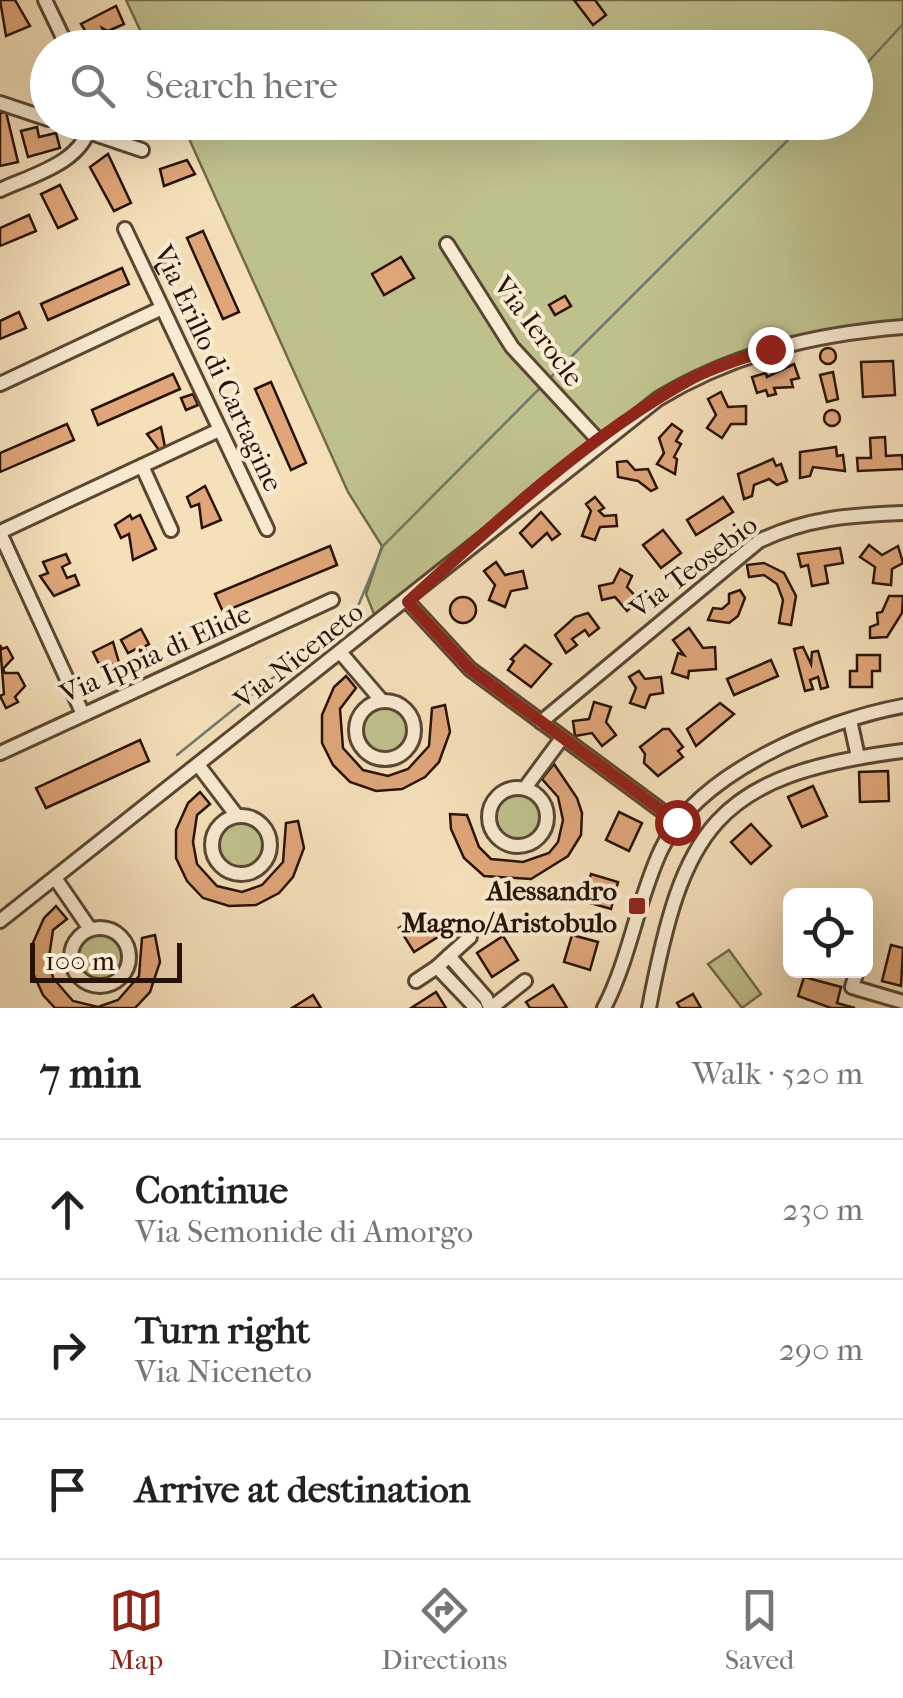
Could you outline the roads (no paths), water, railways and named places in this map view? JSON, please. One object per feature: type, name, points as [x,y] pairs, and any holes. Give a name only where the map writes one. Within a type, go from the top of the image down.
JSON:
[{"type":"street","points":[[45,0],[59,30]]},
{"type":"street","points":[[0,103],[30,113]]},
{"type":"street","points":[[0,190],[62,160],[79,140]]},
{"type":"street","points":[[118,140],[142,150]]},
{"type":"street","name":"Via Erillo di Cartagine","points":[[126,229],[267,529]]},
{"type":"street","name":"Via Ierocle","points":[[447,244],[512,347],[600,442]]},
{"type":"street","points":[[0,384],[162,308]]},
{"type":"street","name":"Via Niceneto","points":[[0,921],[408,602],[600,442],[658,399],[708,372],[822,335],[903,327]]},
{"type":"street","points":[[82,712],[0,532],[219,430]]},
{"type":"street","points":[[142,466],[171,530]]},
{"type":"street","name":"Via Teosebio","points":[[541,722],[759,542],[798,522],[840,515],[903,513]]},
{"type":"street","name":"Via Ippia di Elide","points":[[0,753],[332,600]]},
{"type":"street","points":[[408,602],[470,669],[677,822]]},
{"type":"street","points":[[340,652],[382,701],[402,705],[415,732],[407,750],[389,760],[371,756],[356,734],[365,708],[382,701]]},
{"type":"street","points":[[604,1008],[656,862],[677,822],[738,773],[804,738],[903,706]]},
{"type":"street","points":[[850,720],[858,757]]},
{"type":"street","points":[[526,788],[546,807],[546,826],[536,841],[508,845],[493,833],[488,814],[506,790],[526,788],[562,738]]},
{"type":"street","points":[[649,1008],[663,933],[689,860],[733,808],[780,778],[858,757],[903,750]]},
{"type":"street","points":[[199,766],[237,816]]},
{"type":"street","points":[[237,816],[248,816],[264,828],[270,847],[262,866],[244,875],[226,871],[211,849],[215,831],[237,816]]},
{"type":"street","points":[[55,878],[90,929]]},
{"type":"street","points":[[636,927],[663,933]]},
{"type":"street","points":[[90,929],[110,930],[126,942],[127,970],[113,984],[94,986],[73,968],[72,950],[90,929]]},
{"type":"street","points":[[416,982],[470,936]]},
{"type":"street","points":[[449,956],[486,998],[490,1008],[524,981]]},
{"type":"street","points":[[436,967],[476,1008]]},
{"type":"street","points":[[854,978],[852,987],[903,1002]]},
{"type":"waterway","points":[[873,57],[903,24]]},
{"type":"waterway","points":[[549,379],[788,140]]},
{"type":"waterway","points":[[177,755],[356,611],[383,546],[540,388]]},
{"type":"place","name":"Alessandro Magno/Aristobulo","points":[[637,906]]}]
